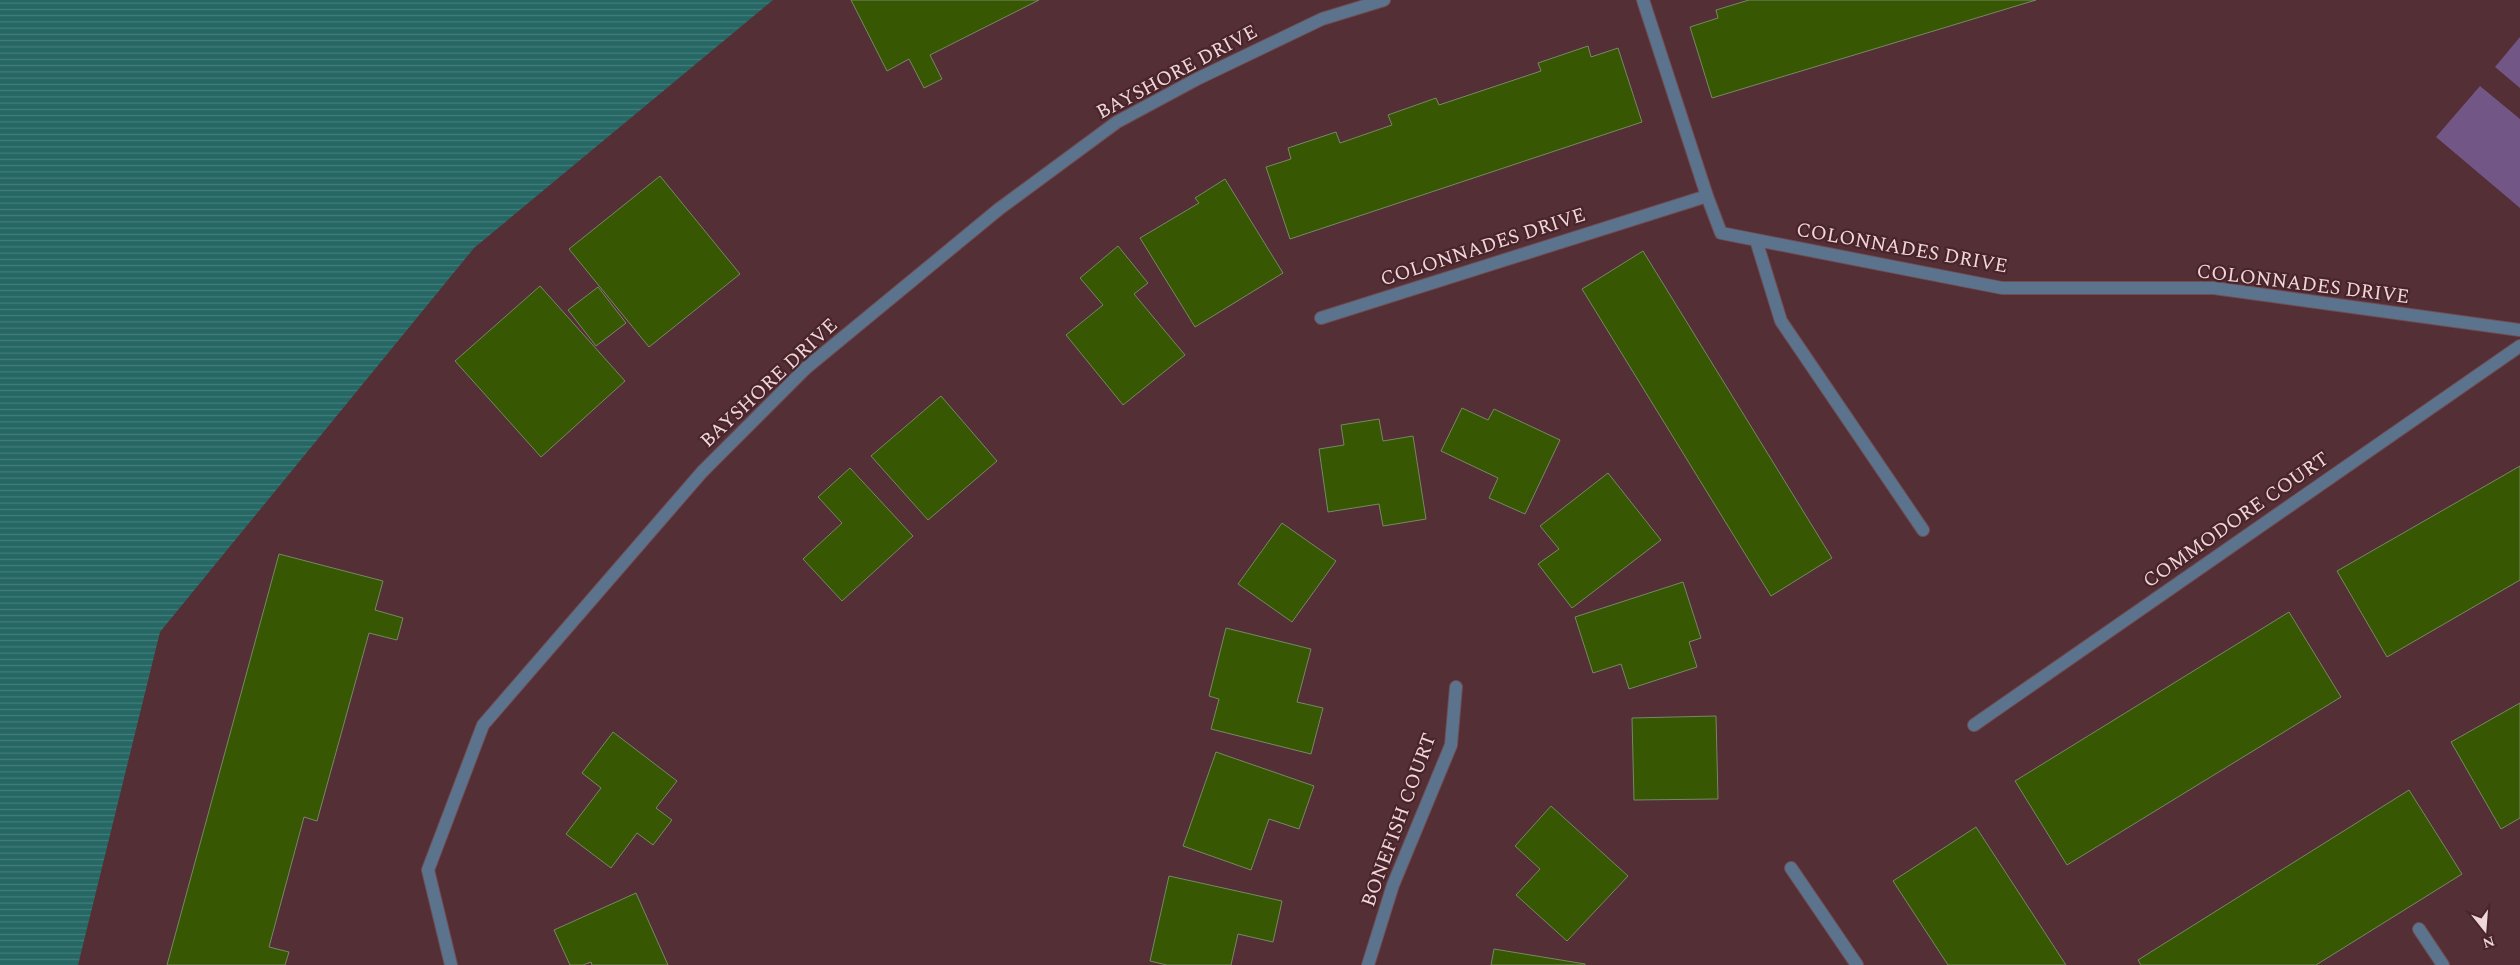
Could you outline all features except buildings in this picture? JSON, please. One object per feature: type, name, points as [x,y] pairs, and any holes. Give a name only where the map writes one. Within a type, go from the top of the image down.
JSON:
[{"type":"street","name":"BAYSHORE DRIVE","points":[[451,965],[428,870],[483,724],[702,472],[806,368],[999,209],[1117,122],[1197,78],[1322,19],[1384,0]]},
{"type":"street","points":[[1643,0],[1707,196]]},
{"type":"street","name":"COLONNADES DRIVE","points":[[1321,318],[1707,196],[1721,233],[2002,288],[2214,288],[2520,330]]},
{"type":"street","points":[[1756,240],[1781,321],[1924,530]]},
{"type":"street","name":"COMMODORE COURT","points":[[1974,725],[2520,346]]},
{"type":"street","name":"BONEFISH COURT","points":[[1368,965],[1393,885],[1451,745],[1456,686]]},
{"type":"street","points":[[1791,868],[1857,965]]},
{"type":"street","points":[[2419,929],[2443,965]]},
{"type":"shaded area","points":[[2520,37],[2520,88],[2495,67]]},
{"type":"shaded area","points":[[2480,86],[2520,119],[2520,208],[2436,137]]},
{"type":"water","points":[[0,0],[773,0],[474,248],[160,632],[78,965],[0,965]]}]
